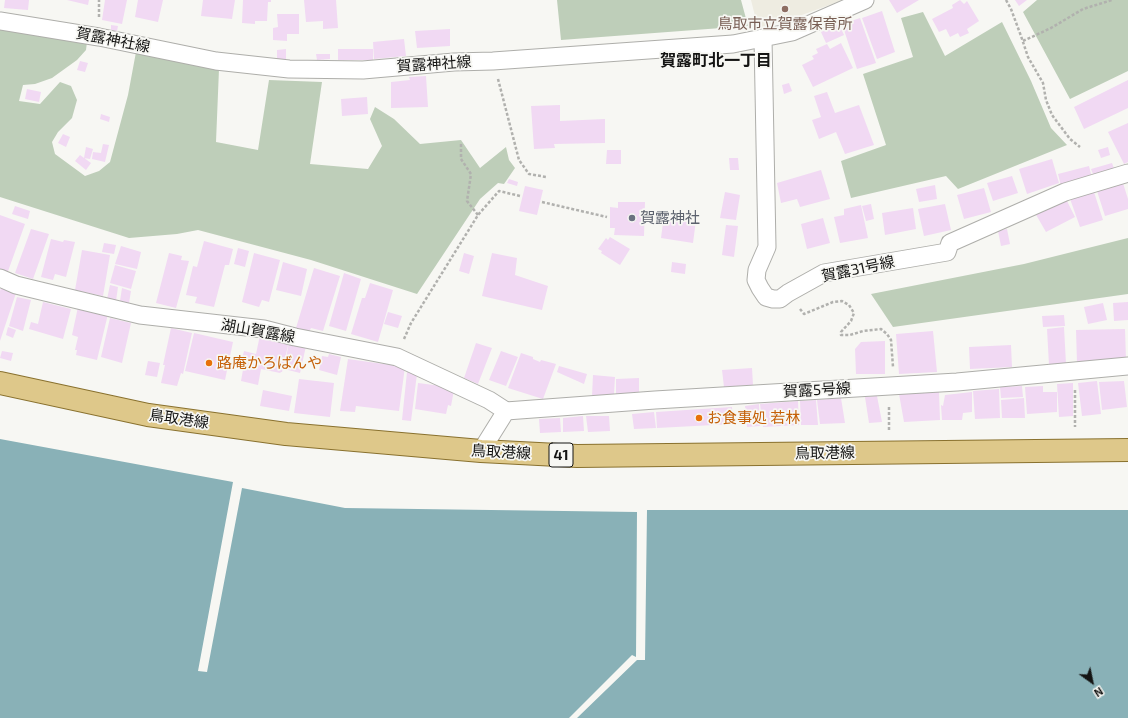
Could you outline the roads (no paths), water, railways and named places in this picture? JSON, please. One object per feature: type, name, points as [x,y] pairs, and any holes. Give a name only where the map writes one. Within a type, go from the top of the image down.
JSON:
[{"type":"main road","name":"鳥取港線","points":[[0,383],[163,417],[286,434],[480,451],[577,456],[1128,450]]},
{"type":"street","name":"賀露神社線","points":[[0,20],[99,37],[216,61],[289,69],[363,70],[454,62],[493,61],[733,44],[792,32],[865,0]]},
{"type":"street","name":"賀露31号線","points":[[763,38],[767,248],[757,270],[756,280],[766,297],[780,299],[824,273],[947,252],[950,243],[1058,196],[1128,173]]},
{"type":"street","name":"湖山賀露線","points":[[0,278],[16,285],[140,315],[264,328],[295,337],[397,357],[490,400],[506,412]]},
{"type":"street","name":"賀露5号線","points":[[506,412],[655,400],[957,382],[1128,366]]},
{"type":"street","points":[[480,451],[506,412]]},
{"type":"water","points":[[0,439],[233,482],[198,671],[207,672],[242,488],[345,508],[637,512],[636,657],[632,655],[569,718],[0,718]]},
{"type":"water","points":[[647,510],[1128,510],[1128,718],[577,718],[637,660],[645,660]]},
{"type":"place","name":"鳥取市立賀露保育所","points":[[785,9]]},
{"type":"place","name":"賀露神社","points":[[632,218]]},
{"type":"place","name":"路庵かろばんや","points":[[209,363]]},
{"type":"place","name":"お食事処 若林","points":[[699,418]]},
{"type":"district","name":"賀露町北一丁目","points":[[716,61]]}]
